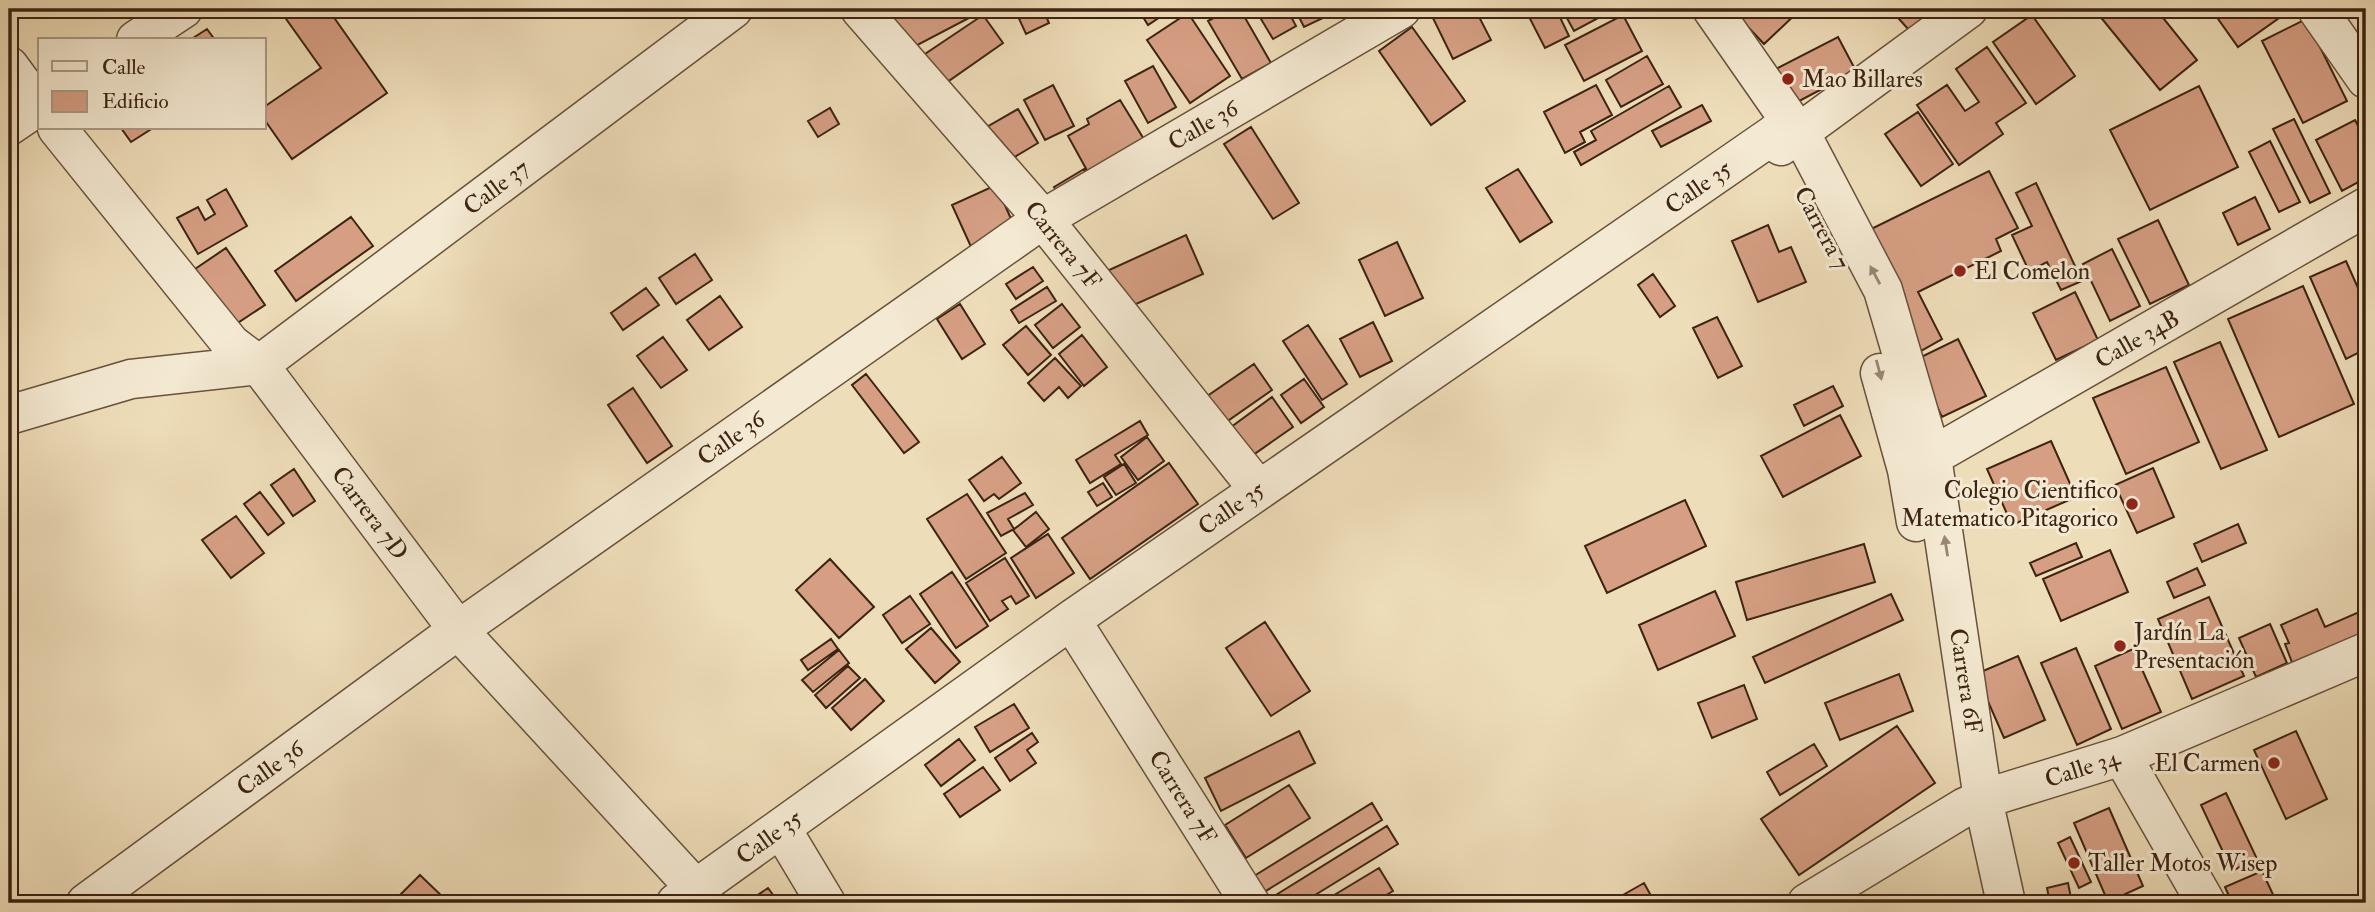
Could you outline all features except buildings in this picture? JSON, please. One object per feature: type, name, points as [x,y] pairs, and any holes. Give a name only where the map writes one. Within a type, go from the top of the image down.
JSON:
[{"type":"street","points":[[139,38],[183,9]]},
{"type":"street","name":"Calle 37","points":[[260,365],[733,9]]},
{"type":"street","name":"Carrera 7F","points":[[860,9],[1043,219],[1258,489]]},
{"type":"street","name":"Calle 36","points":[[86,903],[458,630],[1043,219],[1401,9]]},
{"type":"street","name":"Carrera 7","points":[[1688,9],[1786,134]]},
{"type":"street","name":"Carrera 7","points":[[1712,9],[1883,290],[1920,464]]},
{"type":"street","name":"Calle 35","points":[[686,896],[1258,489],[1968,9]]},
{"type":"street","points":[[2316,9],[2366,79]]},
{"type":"street","name":"Carrera 7D","points":[[9,66],[37,114]]},
{"type":"street","name":"Carrera 7D","points":[[50,130],[231,344],[260,365],[458,630],[686,896]]},
{"type":"street","name":"Calle 34B","points":[[1920,464],[2366,207]]},
{"type":"street","points":[[9,415],[131,379],[260,365]]},
{"type":"street","name":"Carrera 6F","points":[[1920,464],[1974,803],[2006,903]]},
{"type":"street","name":"Carrera 7F","points":[[1071,620],[1250,903]]},
{"type":"street","name":"Calle 34","points":[[1807,903],[1974,803],[2122,755],[2366,652]]},
{"type":"street","points":[[2122,755],[2206,903]]},
{"type":"street","points":[[1974,803],[1983,903]]},
{"type":"street","points":[[781,828],[825,903]]},
{"type":"place","name":"Mao Billares","points":[[1788,79]]},
{"type":"place","name":"El Comelon","points":[[1960,271]]},
{"type":"place","name":"Colegio Cientifico Matematico Pitagorico","points":[[2132,504]]},
{"type":"place","name":"Jardín La Presentación","points":[[2120,646]]},
{"type":"place","name":"El Carmen","points":[[2274,763]]},
{"type":"place","name":"Taller Motos Wisep","points":[[2074,863]]}]
